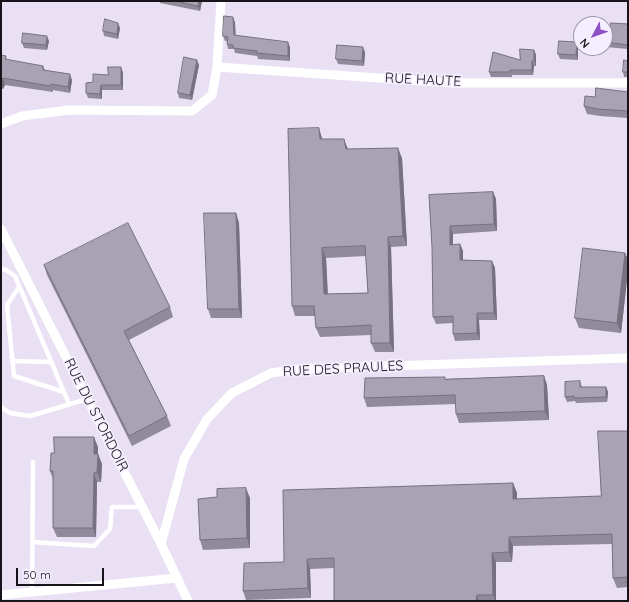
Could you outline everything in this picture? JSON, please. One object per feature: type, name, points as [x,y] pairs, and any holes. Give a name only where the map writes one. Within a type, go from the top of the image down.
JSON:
[{"type":"street","points":[[1,124],[22,116],[68,110],[192,112],[212,95],[217,67],[221,1]]},
{"type":"street","name":"RUE HAUTE","points":[[217,67],[452,82],[628,84]]},
{"type":"street","name":"RUE DU STORDOIR","points":[[1,229],[162,544],[188,601]]},
{"type":"street","name":"RUE DES PRAULES","points":[[162,544],[184,459],[207,419],[232,392],[271,374],[300,369],[628,358]]},
{"type":"street","points":[[1,595],[177,578]]},
{"type":"lane","points":[[1,269],[6,270],[15,276],[69,404]]},
{"type":"lane","points":[[19,287],[8,304],[14,376],[64,392]]},
{"type":"lane","points":[[12,361],[51,362]]},
{"type":"lane","points":[[1,407],[10,413],[30,416],[88,399]]},
{"type":"lane","points":[[32,592],[33,462]]},
{"type":"lane","points":[[32,542],[94,546],[110,529],[112,507],[143,507]]},
{"type":"building","points":[[176,1],[199,1],[198,6]]},
{"type":"building","points":[[224,16],[233,17],[234,35],[288,42],[288,56],[256,53],[257,51],[233,48],[233,45],[227,44],[228,37],[223,36]]},
{"type":"building","points":[[105,19],[118,23],[117,34],[103,31]]},
{"type":"building","points":[[613,23],[628,24],[628,45],[613,43]]},
{"type":"building","points":[[23,33],[47,36],[46,45],[22,43]]},
{"type":"building","points":[[559,41],[573,42],[573,55],[558,54]]},
{"type":"building","points":[[337,45],[363,47],[362,61],[336,59]]},
{"type":"building","points":[[520,49],[534,50],[532,70],[489,72],[493,52],[520,60]]},
{"type":"building","points":[[1,55],[6,56],[5,59],[43,66],[43,70],[70,74],[68,87],[51,84],[50,86],[3,78],[1,83]]},
{"type":"building","points":[[184,57],[197,60],[190,95],[178,93]]},
{"type":"building","points":[[624,60],[628,61],[628,72],[623,72]]},
{"type":"building","points":[[108,67],[121,67],[121,85],[101,85],[100,94],[86,93],[86,83],[93,82],[93,74],[108,75]]},
{"type":"building","points":[[596,88],[628,92],[628,111],[597,109],[584,106],[585,96],[595,97]]},
{"type":"building","points":[[319,128],[320,139],[344,139],[346,149],[398,148],[403,236],[388,237],[390,343],[371,343],[371,325],[316,328],[314,306],[292,306],[288,129]],"holes":[[[365,246],[368,293],[324,294],[322,248]]]},
{"type":"building","points":[[493,192],[494,224],[450,226],[450,245],[460,244],[460,260],[492,261],[494,313],[477,313],[477,333],[453,334],[453,316],[433,317],[432,247],[429,195]]},
{"type":"building","points":[[204,213],[236,213],[239,309],[208,309]]},
{"type":"building","points":[[128,223],[170,307],[124,331],[167,416],[129,436],[44,265]]},
{"type":"building","points":[[583,248],[625,253],[617,323],[575,318]]},
{"type":"building","points":[[544,376],[545,411],[456,414],[455,395],[364,398],[365,378],[445,377],[445,379]]},
{"type":"building","points":[[580,381],[580,387],[606,387],[606,397],[565,397],[565,382]]},
{"type":"building","points":[[598,431],[628,431],[628,577],[613,578],[612,534],[509,537],[509,552],[492,553],[493,595],[477,595],[476,601],[334,601],[334,558],[307,559],[308,588],[243,591],[244,563],[284,562],[283,490],[513,483],[513,499],[601,496]]},
{"type":"building","points":[[54,437],[94,437],[94,454],[98,454],[97,472],[94,473],[93,528],[53,528],[53,471],[50,471],[51,453],[54,453]]},
{"type":"building","points":[[246,488],[247,538],[200,540],[198,499],[217,497],[217,489]]}]
